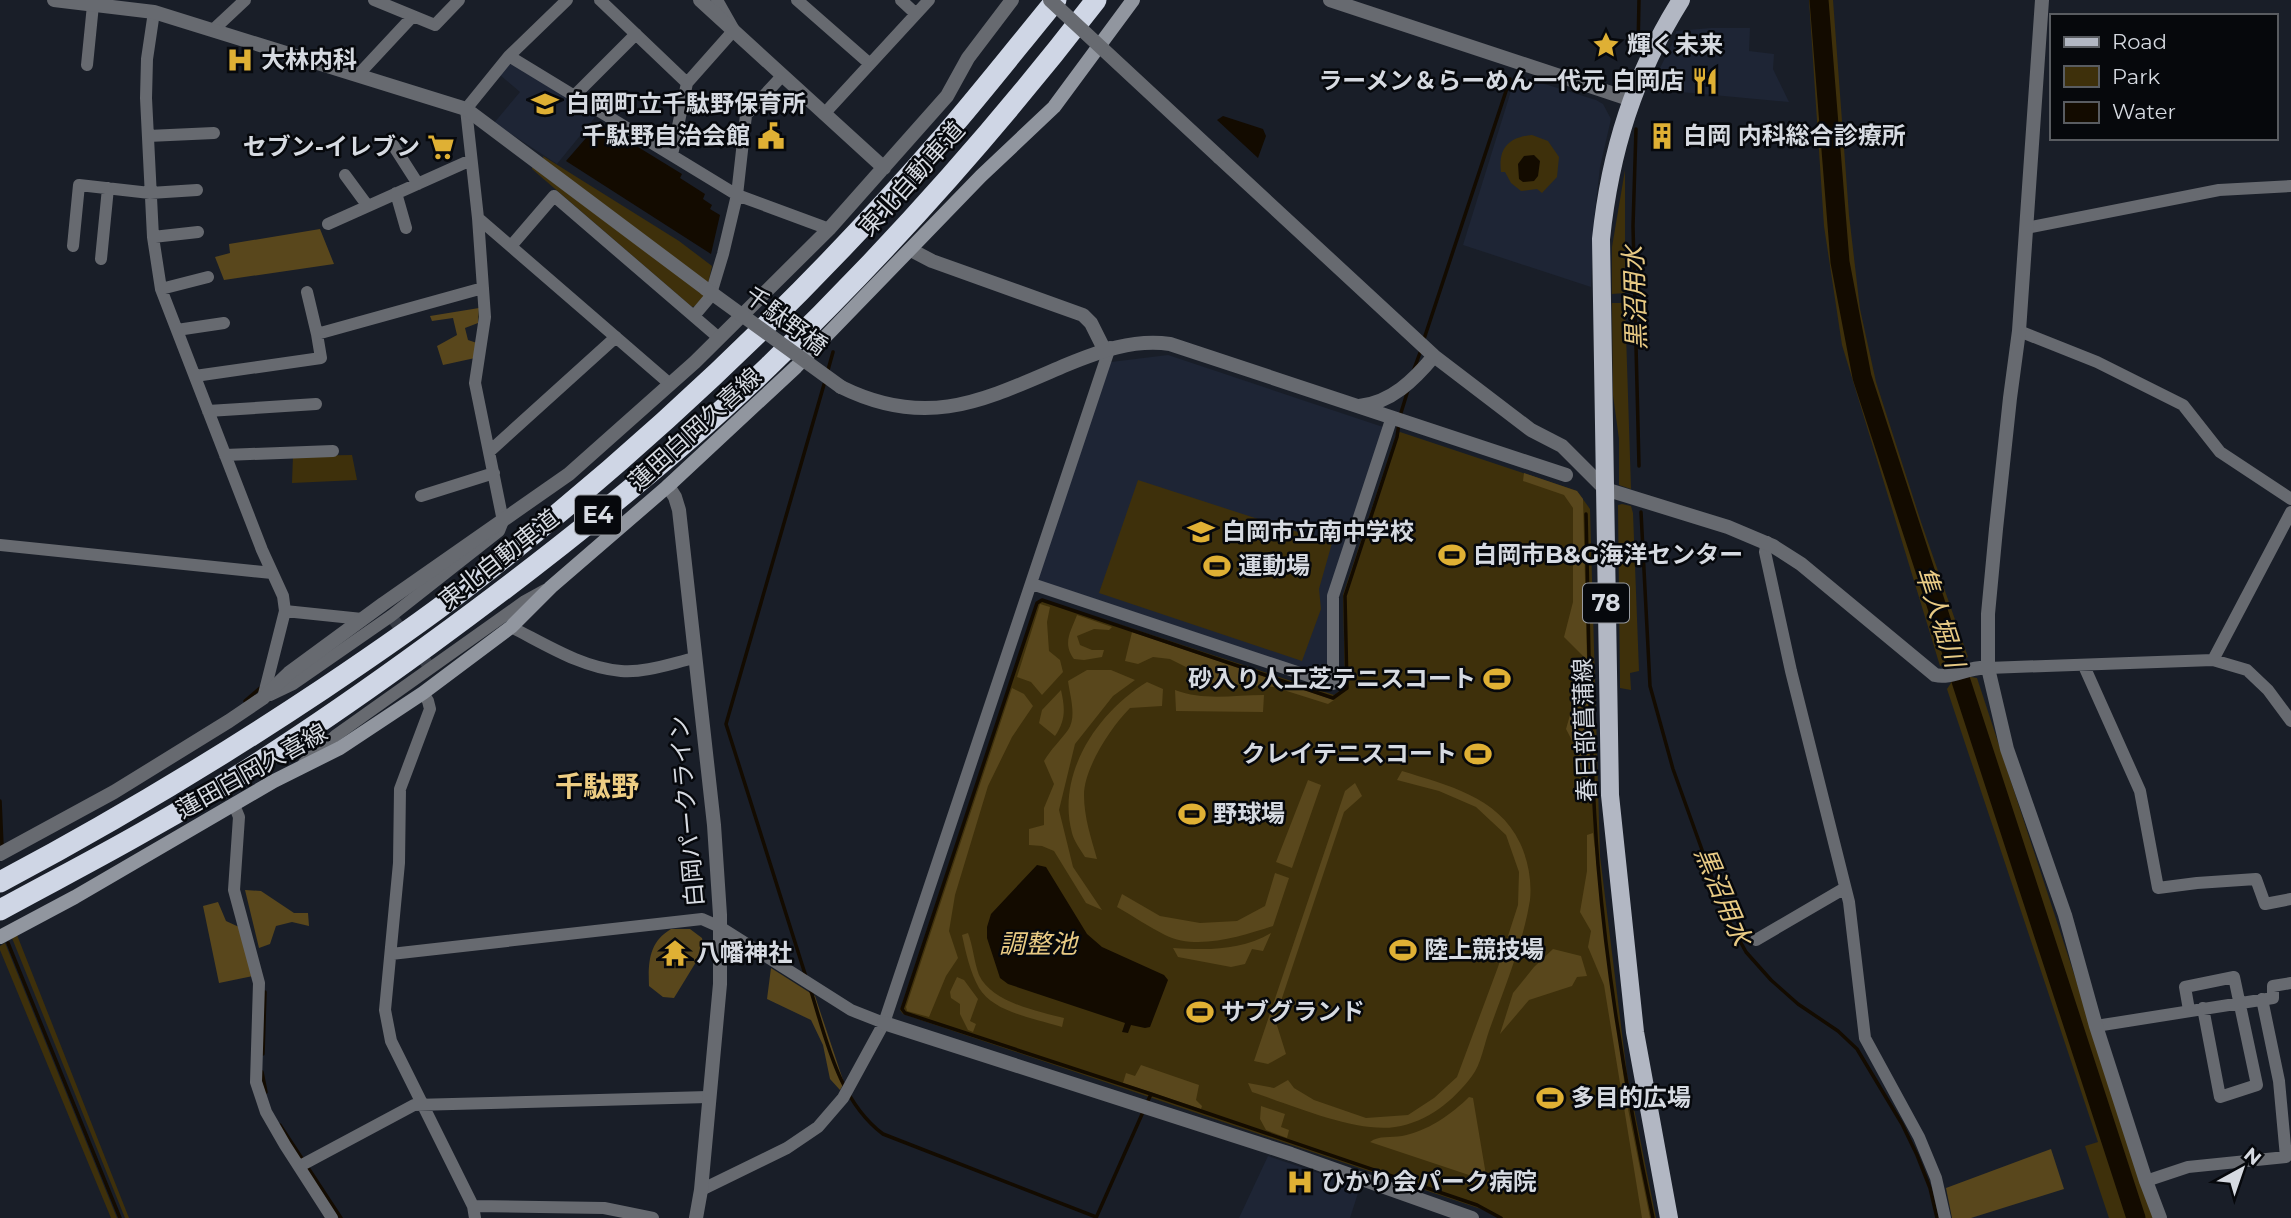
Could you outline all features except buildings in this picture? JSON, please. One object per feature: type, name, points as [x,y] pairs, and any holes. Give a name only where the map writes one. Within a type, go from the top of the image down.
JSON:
[{"type":"highway","name":"東北自動車道","points":[[0,882],[131,810],[266,727],[446,603],[533,535],[633,449],[803,286],[945,135],[1056,0]]},
{"type":"highway","name":"東北自動車道","points":[[0,910],[154,826],[320,722],[473,613],[607,508],[768,367],[893,240],[1016,101],[1096,0]]},
{"type":"main road","name":"蓮田白岡久喜線","points":[[0,937],[87,891],[296,770],[340,748],[423,693],[511,627],[551,587],[668,486],[796,367],[981,176],[1054,107],[1133,0]]},
{"type":"main road","name":"春日部菖蒲線","points":[[1669,1218],[1635,1032],[1619,895],[1609,767],[1601,239],[1606,190],[1638,79],[1681,0]]},
{"type":"street","points":[[54,0],[148,7],[213,30],[466,108]]},
{"type":"street","points":[[213,30],[245,0]]},
{"type":"street","points":[[374,0],[435,25],[459,0]]},
{"type":"street","points":[[0,853],[177,755],[263,698],[293,684],[391,616],[499,531],[503,521],[475,383],[485,317],[466,108],[509,56],[567,0]]},
{"type":"street","points":[[600,0],[687,83]]},
{"type":"street","points":[[701,0],[884,168]]},
{"type":"street","points":[[717,0],[734,30]]},
{"type":"street","points":[[797,0],[870,64]]},
{"type":"street","points":[[901,0],[916,14]]},
{"type":"street","points":[[824,114],[929,0]]},
{"type":"street","points":[[263,698],[289,673],[362,619],[569,474],[670,384],[829,229],[884,168],[947,96],[968,58],[1012,0]]},
{"type":"street","points":[[1050,0],[1434,356],[1531,430],[1562,446],[1605,489],[1728,527],[1767,542],[1801,564],[1935,675],[1946,675],[1972,667],[2084,666],[2213,660],[2247,670],[2268,690],[2291,721]]},
{"type":"street","points":[[1330,0],[1632,100]]},
{"type":"street","points":[[2042,0],[2019,331],[1996,529],[1988,614],[1987,668],[2007,749],[2065,915],[2096,1027],[2160,1218]]},
{"type":"street","points":[[87,65],[97,3]]},
{"type":"street","points":[[148,7],[146,99],[150,193],[161,289],[283,596],[285,611],[263,698]]},
{"type":"street","points":[[358,75],[413,16]]},
{"type":"street","points":[[672,155],[687,83],[734,30]]},
{"type":"street","points":[[575,95],[636,34]]},
{"type":"street","points":[[509,56],[737,195],[829,229]]},
{"type":"street","points":[[694,316],[710,297],[737,195],[746,115],[782,76]]},
{"type":"street","name":"千駄野橋","points":[[466,108],[817,372],[872,401],[906,409],[946,408],[1000,393],[1107,348],[1149,343],[1170,344],[1566,475]]},
{"type":"street","points":[[148,136],[214,133]]},
{"type":"street","points":[[393,145],[418,184]]},
{"type":"street","points":[[328,224],[471,160]]},
{"type":"street","points":[[345,175],[367,205]]},
{"type":"street","points":[[73,246],[79,185],[150,193],[197,190]]},
{"type":"street","points":[[2026,228],[2220,190],[2291,186]]},
{"type":"street","points":[[101,259],[108,188]]},
{"type":"street","points":[[396,193],[406,228]]},
{"type":"street","points":[[511,246],[554,195],[719,338]]},
{"type":"street","points":[[478,218],[670,384]]},
{"type":"street","points":[[153,237],[198,232]]},
{"type":"street","points":[[701,1190],[787,1148],[818,1127],[843,1098],[884,1023],[1107,348],[1083,315],[932,261],[911,250]]},
{"type":"street","points":[[161,289],[208,278]]},
{"type":"street","points":[[317,334],[483,288]]},
{"type":"street","points":[[195,376],[321,358],[307,292]]},
{"type":"street","points":[[177,330],[224,323]]},
{"type":"street","points":[[2019,331],[2096,362],[2183,405],[2220,452],[2291,499]]},
{"type":"street","points":[[490,451],[616,337]]},
{"type":"street","points":[[1356,406],[1379,401],[1397,392],[1420,373],[1434,356]]},
{"type":"street","points":[[208,411],[316,404]]},
{"type":"street","points":[[1031,584],[1333,684],[1333,596],[1392,417]]},
{"type":"street","points":[[225,455],[333,451]]},
{"type":"street","points":[[421,496],[494,473]]},
{"type":"street","name":"白岡パークライン","points":[[668,486],[676,496],[679,510],[714,825],[720,928],[720,984],[701,1190],[696,1218]]},
{"type":"street","points":[[2213,660],[2291,512]]},
{"type":"street","points":[[1767,542],[1765,552],[1791,671],[1846,888],[1854,930],[1865,1038],[1919,1138],[1936,1178],[1945,1218]]},
{"type":"street","points":[[0,545],[272,573]]},
{"type":"street","points":[[296,770],[335,736],[525,601],[551,587]]},
{"type":"street","points":[[285,611],[362,619]]},
{"type":"street","points":[[511,627],[571,657],[600,668],[623,671],[649,669],[695,658]]},
{"type":"street","points":[[2084,666],[2140,791],[2158,888],[2256,879],[2265,904],[2291,899]]},
{"type":"street","points":[[423,693],[430,709],[400,789],[399,863],[385,1010],[391,1041],[474,1212],[604,1208],[653,1218]]},
{"type":"street","points":[[234,805],[239,817],[234,890],[259,983],[260,1022],[256,1082],[266,1112],[332,1218]]},
{"type":"street","points":[[1756,940],[1846,888]]},
{"type":"street","points":[[391,954],[702,919],[851,1010],[884,1023],[1279,1150],[1472,1218]]},
{"type":"street","points":[[2189,1010],[2185,987],[2234,977],[2257,1085],[2220,1097],[2203,1008]]},
{"type":"street","points":[[2096,1027],[2273,998],[2273,986],[2291,983]]},
{"type":"street","points":[[2146,1181],[2188,1167],[2286,1157],[2288,1137],[2285,1089],[2262,999]]},
{"type":"street","points":[[300,1166],[414,1105],[708,1097]]},
{"type":"shaded area","points":[[1750,28],[1749,51],[1774,54],[1773,69],[1789,102],[1681,92],[1681,89],[1653,82],[1676,31]]},
{"type":"shaded area","name":"白岡町立千駄野保育所","points":[[514,64],[597,115],[557,164],[494,123],[520,92],[500,75],[508,65]]},
{"type":"shaded area","points":[[1516,75],[1596,100],[1603,104],[1611,119],[1600,167],[1591,287],[1463,245]]},
{"type":"shaded area","points":[[320,229],[334,264],[224,280],[215,257],[230,253],[229,244]]},
{"type":"shaded area","points":[[479,308],[478,323],[465,328],[468,340],[477,343],[475,358],[443,365],[437,346],[457,335],[453,318],[432,321],[430,316]]},
{"type":"shaded area","name":"白岡市立南中学校","points":[[1168,355],[1383,427],[1329,592],[1331,676],[1325,678],[1042,584],[1038,578],[1111,362]]},
{"type":"shaded area","points":[[1524,473],[1577,491],[1583,499],[1587,660],[1564,637],[1573,602],[1573,508],[1564,495],[1523,481]]},
{"type":"shaded area","points":[[1040,604],[1050,607],[1047,622],[1049,651],[1060,660],[1063,672],[1042,695],[1031,682],[1017,677]]},
{"type":"shaded area","points":[[1077,615],[1112,627],[1109,630],[1094,629],[1077,636],[1080,645],[1092,650],[1104,650],[1102,657],[1074,659],[1070,653],[1068,642]]},
{"type":"shaded area","points":[[1132,632],[1334,700],[1328,704],[1274,687],[1213,683],[1170,659],[1153,657],[1138,664],[1125,661]]},
{"type":"shaded area","points":[[1087,670],[1111,670],[1135,680],[1113,696],[1075,744],[1059,810],[1073,867],[1102,910],[1086,903],[1054,851],[1029,845],[1029,829],[1044,825],[1044,808],[1054,784],[1044,761],[1071,725],[1072,706],[1068,681]]},
{"type":"shaded area","points":[[1583,670],[1588,673],[1590,782],[1584,783],[1576,748],[1566,729]]},
{"type":"shaded area","points":[[1147,682],[1163,689],[1162,706],[1130,708],[1107,737],[1085,784],[1084,803],[1097,859],[1085,857],[1073,836],[1069,811],[1070,788],[1076,767],[1085,746],[1112,710]]},
{"type":"shaded area","points":[[1012,688],[1024,694],[1033,706],[1012,737],[988,786],[955,895],[949,931],[958,958],[946,976],[929,1017],[907,1011],[906,1007]]},
{"type":"shaded area","points":[[1061,690],[1064,714],[1055,736],[1039,723],[1042,710]]},
{"type":"shaded area","points":[[1175,690],[1208,696],[1264,695],[1263,712],[1176,711]]},
{"type":"shaded area","points":[[1402,771],[1469,795],[1498,814],[1510,827],[1523,850],[1529,871],[1530,900],[1518,950],[1475,1071],[1457,1094],[1429,1115],[1407,1124],[1379,1128],[1343,1122],[1304,1110],[1252,1092],[1248,1083],[1274,1088],[1288,1080],[1294,1088],[1314,1100],[1366,1118],[1408,1115],[1434,1098],[1457,1077],[1518,905],[1519,872],[1506,835],[1476,807],[1439,791],[1397,780]]},
{"type":"shaded area","points":[[1308,780],[1321,785],[1292,868],[1276,862]]},
{"type":"shaded area","points":[[1355,783],[1362,796],[1344,812],[1275,1019],[1286,1054],[1268,1064],[1254,1061],[1345,791]]},
{"type":"shaded area","points":[[1593,833],[1627,1104],[1650,1218],[1642,1218],[1604,985],[1588,947],[1591,931],[1580,912],[1587,871],[1587,835]]},
{"type":"shaded area","points":[[1275,873],[1289,878],[1273,926],[1234,937],[1205,942],[1178,940],[1117,907],[1122,894],[1160,916],[1200,923],[1237,921],[1265,906]]},
{"type":"shaded area","points":[[245,890],[261,891],[294,913],[308,913],[309,926],[292,922],[276,926],[270,944],[259,948]]},
{"type":"shaded area","points":[[218,902],[226,921],[239,927],[253,976],[219,983],[203,906]]},
{"type":"shaded area","points":[[671,929],[690,929],[702,938],[704,949],[674,998],[663,997],[649,986],[651,953],[658,940]]},
{"type":"shaded area","points":[[968,933],[977,970],[985,984],[1005,999],[1064,1018],[1062,1027],[1017,1014],[986,997],[976,982],[969,962],[962,935]]},
{"type":"shaded area","points":[[1271,933],[1263,951],[1252,949],[1245,964],[1231,967],[1178,957],[1173,948],[1211,949],[1236,946]]},
{"type":"shaded area","points":[[1553,949],[1581,956],[1587,976],[1577,977],[1572,986],[1529,1000],[1500,1034],[1513,993]]},
{"type":"shaded area","points":[[771,968],[815,996],[844,1083],[840,1090],[830,1079],[823,1045],[811,1020],[767,999]]},
{"type":"shaded area","points":[[957,977],[964,980],[978,999],[970,1021],[976,1024],[973,1032],[968,1030],[960,1014],[960,1004],[951,998],[950,992]]},
{"type":"shaded area","points":[[1141,1065],[1199,1085],[1196,1100],[1202,1106],[1201,1109],[1123,1083],[1126,1073],[1135,1076]]},
{"type":"shaded area","points":[[1469,1097],[1473,1098],[1487,1181],[1370,1142],[1377,1138],[1420,1131],[1447,1116]]},
{"type":"shaded area","points":[[1261,1106],[1285,1114],[1281,1127],[1289,1130],[1287,1138],[1266,1130],[1260,1119]]},
{"type":"shaded area","points":[[2051,1149],[2064,1189],[1971,1218],[1952,1218],[1946,1188]]},
{"type":"shaded area","name":"ひかり会パーク病院","points":[[1268,1156],[1360,1187],[1350,1218],[1239,1218]]},
{"type":"green space","points":[[1809,0],[1812,0],[1834,262],[1849,352],[1896,503],[2132,1218],[2109,1218],[2085,1146],[2098,1142],[1947,689],[1951,683],[1944,665],[1940,666],[1842,345],[1824,226]]},
{"type":"green space","points":[[1828,0],[1833,0],[1849,215],[1860,309],[1876,382],[1968,657],[1964,659],[1971,677],[1977,678],[2154,1218],[2145,1218],[2091,1061],[2078,1014],[1886,436],[1860,341],[1843,225]]},
{"type":"green space","points":[[1532,135],[1548,141],[1559,157],[1557,177],[1542,193],[1537,189],[1521,191],[1511,183],[1505,172],[1501,172],[1501,156],[1507,145],[1517,138]]},
{"type":"green space","points":[[543,156],[679,241],[712,266],[708,284],[544,161]]},
{"type":"green space","points":[[533,164],[705,295],[692,307],[532,169]]},
{"type":"green space","points":[[1625,170],[1625,293],[1612,294],[1612,247]]},
{"type":"green space","points":[[1612,303],[1625,303],[1631,489],[1619,485],[1619,439],[1613,395]]},
{"type":"green space","points":[[1400,432],[1577,491],[1590,509],[1600,856],[1627,1074],[1656,1218],[1499,1218],[1487,1211],[903,1014],[900,1010],[1036,602],[1042,599],[1334,695],[1345,687],[1343,595],[1396,435]]},
{"type":"green space","points":[[352,455],[357,480],[292,483],[293,456]]},
{"type":"green space","name":"運動場","points":[[1138,480],[1332,543],[1319,589],[1321,609],[1302,661],[1099,593]]},
{"type":"green space","points":[[1618,505],[1631,506],[1633,513],[1639,671],[1630,673],[1631,690],[1620,688]]},
{"type":"green space","points":[[17,935],[129,1218],[125,1218],[12,938]]},
{"type":"green space","points":[[5,943],[117,1218],[111,1218],[0,950],[0,946]]},
{"type":"water","points":[[1223,116],[1263,129],[1266,136],[1258,158],[1217,120]]},
{"type":"water","points":[[599,123],[682,174],[680,178],[705,194],[703,199],[712,205],[710,209],[720,215],[711,254],[566,161]]},
{"type":"water","points":[[1534,155],[1540,161],[1538,176],[1534,181],[1523,182],[1519,179],[1518,164],[1524,156]]},
{"type":"water","name":"調整池","points":[[1037,865],[1046,867],[1087,934],[1102,947],[1164,975],[1168,980],[1150,1027],[1131,1025],[1128,1033],[1122,1032],[1125,1023],[1008,984],[1000,978],[987,938],[991,914]]},
{"type":"waterway","name":"黒沼用水","points":[[1638,50],[1639,0]]},
{"type":"waterway","name":"隼人堀川","points":[[1819,0],[1840,262],[1862,377],[2136,1218]]},
{"type":"waterway","points":[[1423,342],[1510,79]]},
{"type":"waterway","name":"黒沼用水","points":[[1636,129],[1633,226],[1639,466]]},
{"type":"waterway","points":[[1414,369],[1421,350]]},
{"type":"waterway","points":[[828,370],[833,352]]},
{"type":"waterway","points":[[806,977],[726,724],[825,381]]},
{"type":"waterway","points":[[1400,416],[1408,390]]},
{"type":"waterway","points":[[1146,1105],[1151,1094],[905,1013],[902,1009],[1037,603],[1042,600],[1333,698],[1347,688],[1345,596],[1397,437],[1399,423]]},
{"type":"waterway","name":"黒沼用水","points":[[1641,512],[1650,686],[1673,769],[1725,914],[1746,952],[1771,980],[1798,1004],[1838,1031],[1857,1049],[1902,1124],[1917,1155],[1930,1188],[1937,1218]]},
{"type":"waterway","points":[[1586,514],[1593,778],[1602,910],[1620,1042],[1653,1218]]},
{"type":"waterway","points":[[245,701],[260,688]]},
{"type":"waterway","points":[[0,801],[2,846]]},
{"type":"waterway","points":[[8,943],[120,1218]]},
{"type":"waterway","points":[[810,988],[828,1047],[844,1086],[855,1104],[883,1134],[1096,1217]]},
{"type":"waterway","points":[[263,1054],[265,992]]},
{"type":"waterway","points":[[262,1072],[266,1092]]},
{"type":"waterway","points":[[1151,1094],[1477,1205],[1501,1218]]},
{"type":"waterway","points":[[1096,1218],[1143,1112]]},
{"type":"waterway","points":[[280,1125],[341,1218]]},
{"type":"tunnel","points":[[391,616],[431,669]]},
{"type":"place","name":"輝く未来","points":[[1606,45]]},
{"type":"place","name":"大林内科","points":[[240,60]]},
{"type":"place","name":"ラーメン＆らーめん一代元 白岡店","points":[[1705,81]]},
{"type":"place","name":"白岡町立千駄野保育所","points":[[545,104]]},
{"type":"place","name":"千駄野自治会館","points":[[771,136]]},
{"type":"place","name":"白岡 内科総合診療所","points":[[1662,136]]},
{"type":"place","name":"セブン-イレブン","points":[[441,147]]},
{"type":"place","name":"白岡市立南中学校","points":[[1201,532]]},
{"type":"place","name":"白岡市B&G海洋センター","points":[[1452,555]]},
{"type":"place","name":"運動場","points":[[1217,566]]},
{"type":"place","name":"砂入り人工芝テニスコート","points":[[1497,679]]},
{"type":"place","name":"クレイテニスコート","points":[[1478,754]]},
{"type":"place","name":"野球場","points":[[1192,814]]},
{"type":"place","name":"陸上競技場","points":[[1403,950]]},
{"type":"place","name":"八幡神社","points":[[675,953]]},
{"type":"place","name":"サブグランド","points":[[1200,1012]]},
{"type":"place","name":"多目的広場","points":[[1550,1098]]},
{"type":"place","name":"ひかり会パーク病院","points":[[1300,1182]]},
{"type":"district","name":"千駄野","points":[[597,786]]}]
